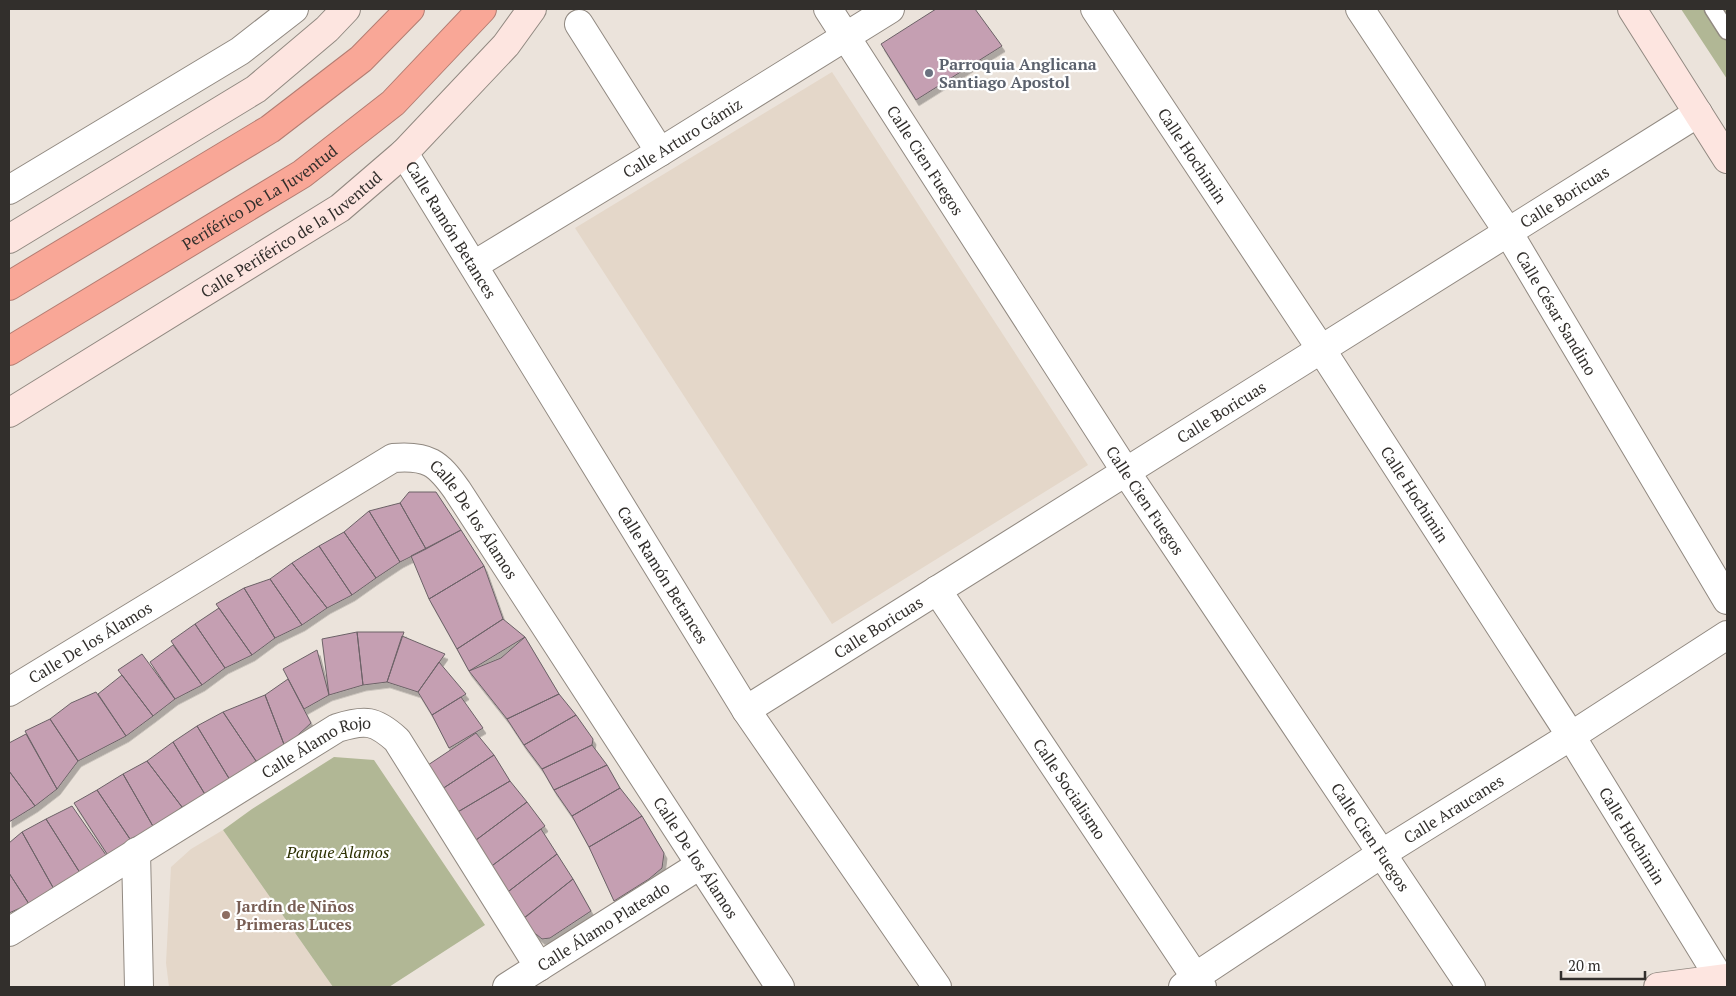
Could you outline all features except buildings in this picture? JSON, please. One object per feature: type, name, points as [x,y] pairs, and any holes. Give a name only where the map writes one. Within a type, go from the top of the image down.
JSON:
[{"type":"highway","points":[[9,286],[270,129],[361,60],[410,9]]},
{"type":"highway","name":"Periférico De La Juventud","points":[[9,351],[302,174],[393,104],[482,9]]},
{"type":"main road","points":[[9,239],[256,89],[327,28],[346,9]]},
{"type":"main road","name":"Calle Periférico de la Juventud","points":[[9,413],[340,208],[404,153],[506,45],[532,9]]},
{"type":"main road","points":[[1632,9],[1727,159]]},
{"type":"main road","points":[[1658,987],[1724,981]]},
{"type":"street","points":[[9,190],[240,51],[294,9]]},
{"type":"street","name":"Calle Cien Fuegos","points":[[828,9],[1126,472],[1471,987]]},
{"type":"street","name":"Calle Arturo Gámiz","points":[[474,265],[890,9]]},
{"type":"street","name":"Calle Hochimin","points":[[1094,9],[1321,348],[1571,736],[1724,981]]},
{"type":"street","name":"Calle César Sandino","points":[[1360,9],[1508,232],[1727,600]]},
{"type":"street","points":[[579,24],[660,152]]},
{"type":"street","name":"Calle Boricuas","points":[[746,710],[1698,113]]},
{"type":"street","name":"Calle Ramón Betances","points":[[404,153],[746,710],[937,987]]},
{"type":"street","name":"Calle De los Álamos","points":[[9,692],[393,458],[414,457],[430,462],[444,472],[458,490],[780,987]]},
{"type":"street","name":"Calle Socialismo","points":[[937,590],[1193,984]]},
{"type":"street","name":"Calle Araucanes","points":[[1193,984],[1381,854],[1571,736],[1727,635]]},
{"type":"street","name":"Calle Álamo Rojo","points":[[9,932],[337,728],[356,722],[371,723],[386,730],[397,740],[539,967]]},
{"type":"street","points":[[136,852],[139,987]]},
{"type":"street","name":"Calle Álamo Plateado","points":[[507,987],[700,865]]},
{"type":"lane","points":[[1712,9],[1727,32]]},
{"type":"shaded area","points":[[832,72],[1088,465],[832,624],[575,228]]},
{"type":"shaded area","name":"Jardín de Niños Primeras Luces","points":[[223,830],[333,987],[169,987],[166,963],[171,867],[191,849]]},
{"type":"green space","points":[[1681,9],[1727,9],[1727,79]]},
{"type":"green space","name":"Parque Alamos","points":[[334,757],[374,760],[485,925],[389,987],[333,987],[223,830],[252,809]]},
{"type":"place","name":"Parroquia Anglicana Santiago Apostol","points":[[929,73]]},
{"type":"place","name":"Jardín de Niños Primeras Luces","points":[[226,915]]}]
